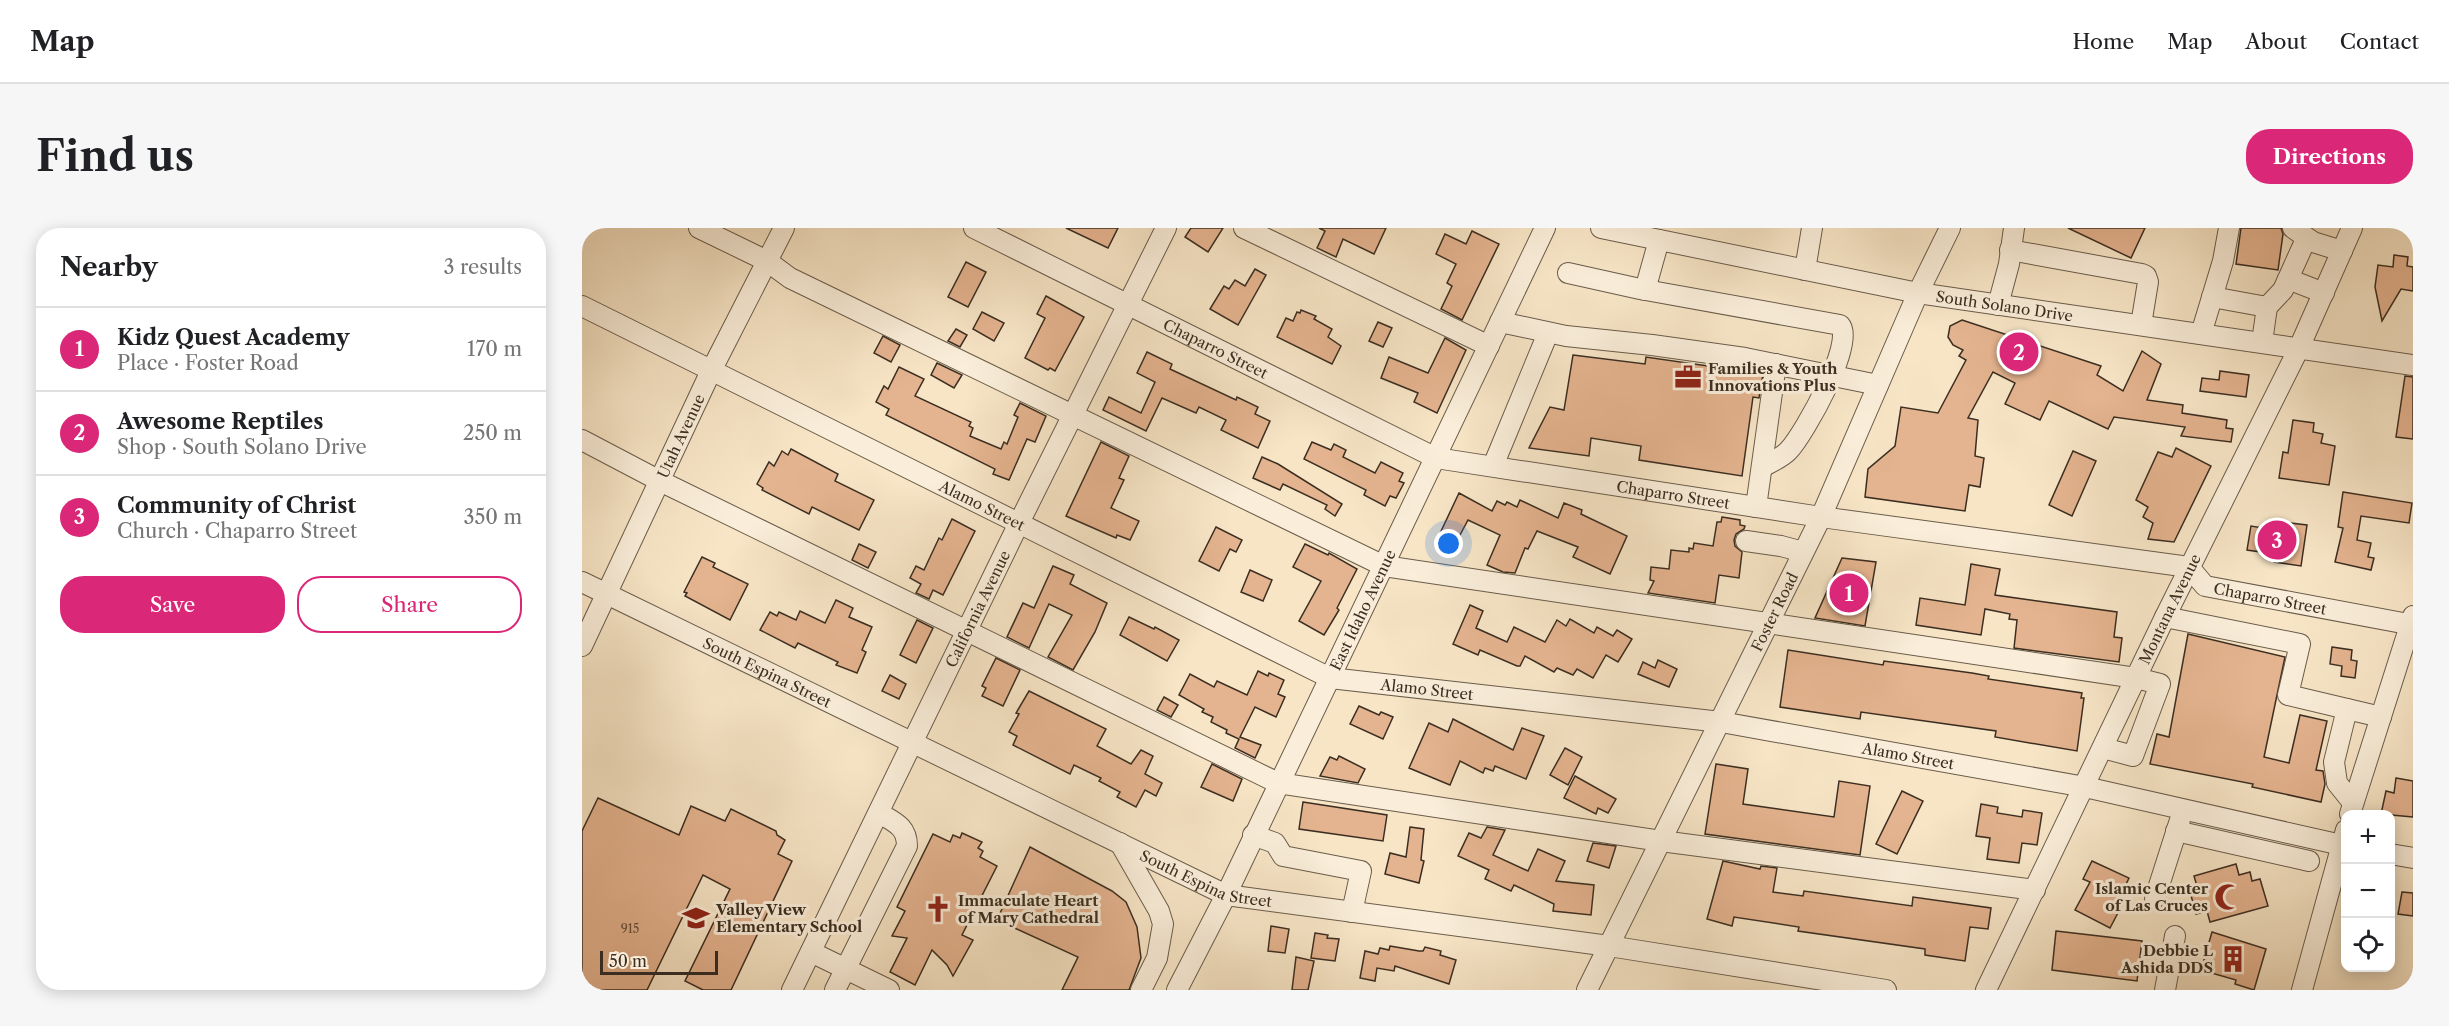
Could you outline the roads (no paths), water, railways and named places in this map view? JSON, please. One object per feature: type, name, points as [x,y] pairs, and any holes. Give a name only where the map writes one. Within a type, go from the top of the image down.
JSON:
[{"type":"street","points":[[699,228],[767,261],[790,278],[1384,566],[2136,678],[2160,684],[2133,756],[2103,748]]},
{"type":"street","name":"Utah Avenue","points":[[582,646],[711,371],[784,228]]},
{"type":"street","name":"Chaparro Street","points":[[974,228],[1436,458],[1821,517],[2189,567],[2205,586],[2412,622]]},
{"type":"street","name":"California Avenue","points":[[792,990],[1166,228]]},
{"type":"street","points":[[1244,228],[1489,346]]},
{"type":"street","name":"East Idaho Avenue","points":[[1177,990],[1226,895],[1545,228]]},
{"type":"street","points":[[1806,270],[1812,228]]},
{"type":"street","name":"Foster Road","points":[[1587,990],[1821,517],[1918,293],[1950,228]]},
{"type":"street","points":[[1998,304],[2014,228]]},
{"type":"street","points":[[2202,334],[2229,228]]},
{"type":"street","name":"Montana Avenue","points":[[1986,990],[2189,567],[2299,348],[2352,228]]},
{"type":"street","name":"South Solano Drive","points":[[1606,229],[1659,240],[1680,236],[1806,270],[1918,293],[2413,364]]},
{"type":"street","points":[[2262,342],[2267,307],[2283,290],[2288,279],[2300,233],[2342,250]]},
{"type":"street","points":[[1645,290],[1659,240]]},
{"type":"street","points":[[2010,250],[2146,276],[2148,282],[2141,325]]},
{"type":"street","points":[[1568,273],[1645,290],[1839,325],[1843,328],[1833,375],[1791,448],[1762,467]]},
{"type":"street","points":[[2288,279],[2324,292]]},
{"type":"street","points":[[2212,297],[2267,307]]},
{"type":"street","name":"Alamo Street","points":[[582,306],[1330,678],[1721,722],[2085,787],[2289,834],[2341,841]]},
{"type":"street","points":[[1500,322],[1548,333],[1652,345],[1776,364],[1878,385]]},
{"type":"street","points":[[1493,466],[1548,333]]},
{"type":"street","points":[[1756,507],[1776,364]]},
{"type":"street","points":[[582,440],[660,481],[1278,783],[1661,841],[2035,890]]},
{"type":"street","points":[[1746,541],[1803,552]]},
{"type":"street","name":"South Espina Street","points":[[582,582],[1226,895],[1608,946],[1821,985],[1886,990]]},
{"type":"street","points":[[2165,617],[2300,644],[2288,695],[2381,717]]},
{"type":"street","points":[[2352,809],[2412,622]]},
{"type":"street","points":[[2347,710],[2334,762],[2337,783],[2352,809]]},
{"type":"street","points":[[2155,898],[2183,809]]},
{"type":"street","points":[[835,990],[907,846],[907,837],[903,828],[879,813]]},
{"type":"street","points":[[2176,831],[2309,861]]},
{"type":"street","points":[[2284,855],[2289,834]]},
{"type":"street","points":[[1253,836],[1275,843],[1283,856],[1361,871],[1352,912]]},
{"type":"street","points":[[1120,843],[1159,911],[1163,924],[1157,958],[1141,990]]},
{"type":"street","points":[[2301,990],[2341,851]]},
{"type":"street","points":[[2395,855],[2413,858]]},
{"type":"street","points":[[2165,990],[2175,936]]},
{"type":"street","points":[[811,952],[889,990]]},
{"type":"place","name":"Awesome Reptiles","points":[[2019,352]]},
{"type":"place","name":"Families & Youth Innovations Plus","points":[[1688,377]]},
{"type":"place","name":"Community of Christ","points":[[2277,540]]},
{"type":"place","name":"Kidz Quest Academy","points":[[1849,593]]},
{"type":"place","name":"Islamic Center of Las Cruces","points":[[2228,897]]},
{"type":"place","name":"Immaculate Heart of Mary Cathedral","points":[[938,909]]},
{"type":"place","name":"Valley View Elementary School","points":[[696,918]]},
{"type":"place","name":"Debbie L Ashida DDS","points":[[2233,959]]}]
